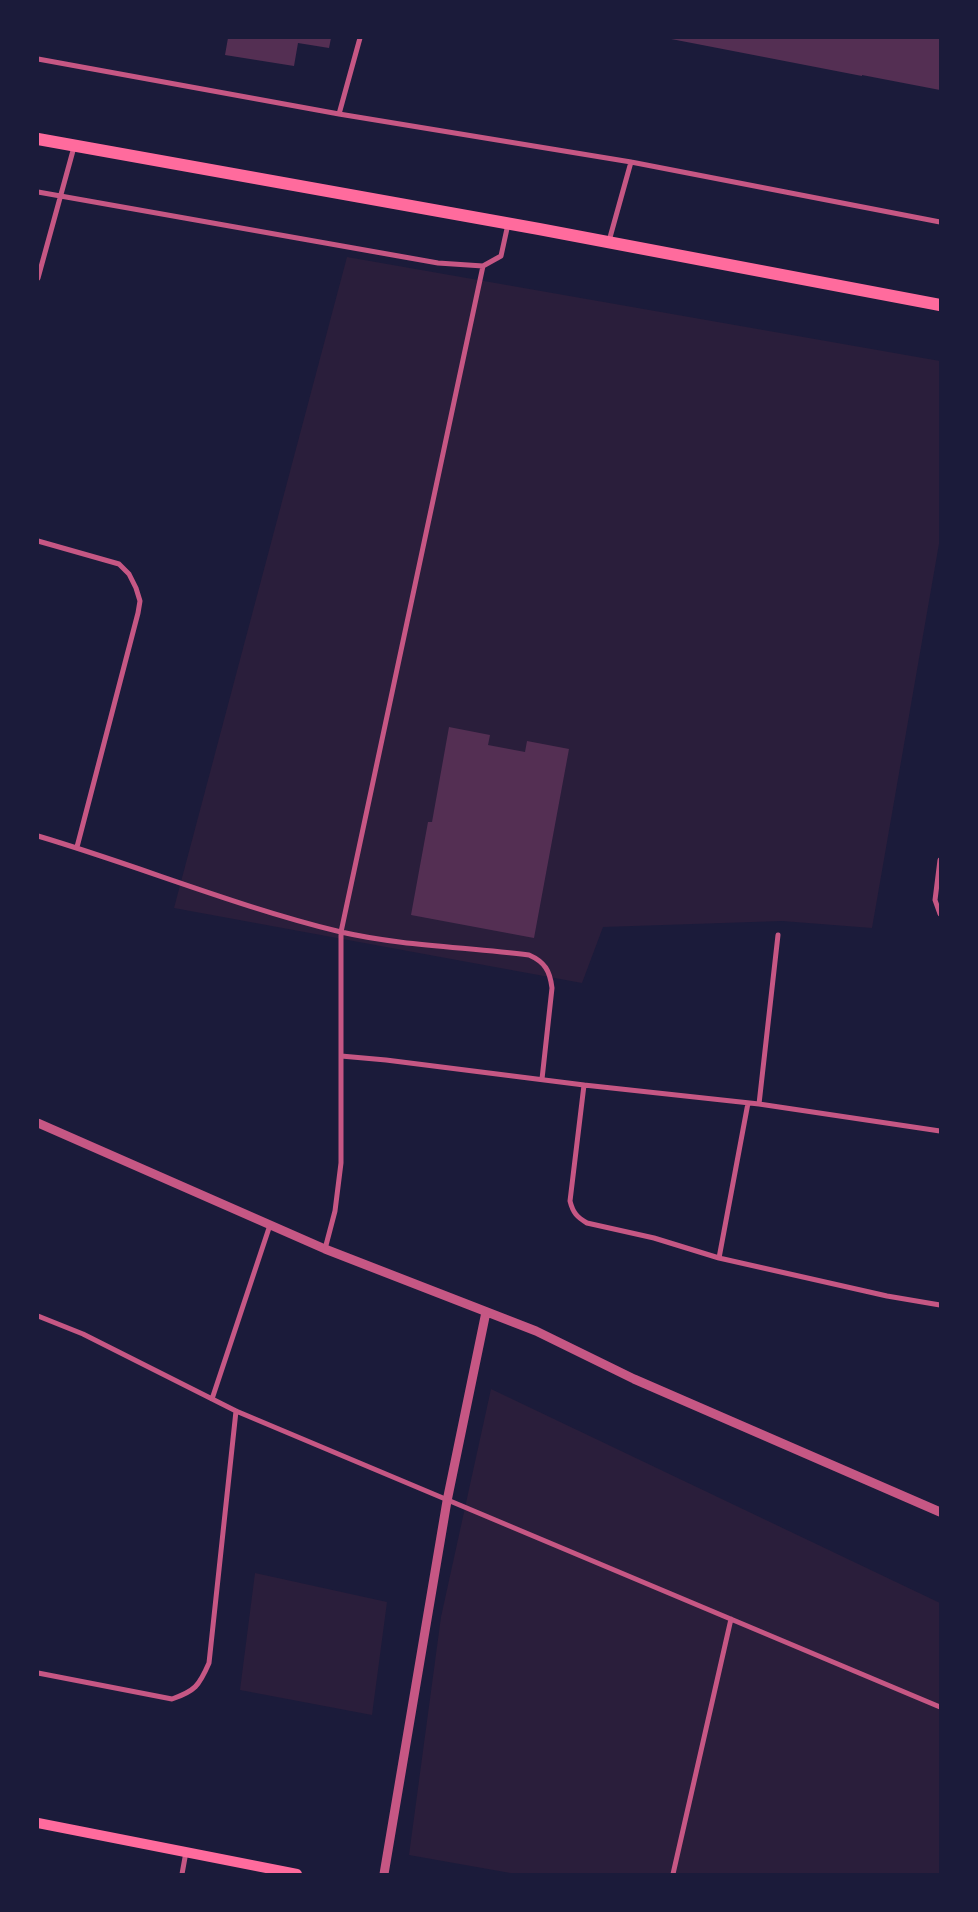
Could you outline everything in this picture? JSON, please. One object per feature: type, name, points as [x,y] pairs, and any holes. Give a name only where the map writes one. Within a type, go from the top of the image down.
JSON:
[{"type":"main road","points":[[38,139],[940,305]]},
{"type":"main road","points":[[38,1823],[297,1874]]},
{"type":"street","points":[[340,114],[360,38]]},
{"type":"street","points":[[38,59],[340,114],[631,162],[940,222]]},
{"type":"street","points":[[38,278],[74,147]]},
{"type":"street","points":[[609,243],[631,162]]},
{"type":"street","points":[[38,192],[438,263],[483,266],[500,256],[508,224]]},
{"type":"street","points":[[325,1249],[335,1211],[341,1163],[341,932],[483,266]]},
{"type":"street","points":[[38,541],[119,564],[129,574],[140,601],[77,847]]},
{"type":"street","points":[[38,836],[77,847],[221,896],[341,932],[376,938],[529,955],[539,959],[551,977],[552,988],[542,1079]]},
{"type":"street","points":[[940,860],[935,900],[940,914]]},
{"type":"street","points":[[759,1104],[778,935]]},
{"type":"street","points":[[341,1056],[759,1104],[940,1131]]},
{"type":"street","points":[[584,1085],[570,1202],[572,1210],[587,1223],[654,1238],[719,1258],[887,1296],[940,1305]]},
{"type":"street","points":[[719,1258],[748,1103]]},
{"type":"street","points":[[38,1123],[325,1249],[536,1331],[634,1379],[940,1512]]},
{"type":"street","points":[[212,1399],[270,1224]]},
{"type":"street","points":[[384,1874],[447,1500],[486,1312]]},
{"type":"street","points":[[38,1316],[83,1334],[236,1411],[940,1707]]},
{"type":"street","points":[[38,1673],[172,1699],[189,1693],[201,1682],[209,1663],[236,1411]]},
{"type":"street","points":[[673,1874],[731,1619]]},
{"type":"street","points":[[182,1874],[186,1852]]},
{"type":"shaded area","points":[[347,257],[940,361],[940,538],[872,928],[782,921],[603,927],[582,983],[174,908]]},
{"type":"shaded area","points":[[491,1389],[940,1603],[940,1874],[516,1874],[409,1855],[441,1617]]},
{"type":"shaded area","points":[[255,1573],[387,1602],[372,1715],[240,1690]]},
{"type":"building","points":[[228,38],[331,38],[329,48],[298,43],[294,66],[225,55]]},
{"type":"building","points":[[666,38],[940,38],[940,90],[862,76]]},
{"type":"building","points":[[449,727],[490,735],[488,745],[525,752],[527,741],[569,749],[534,938],[411,915],[428,822],[432,822]]}]
